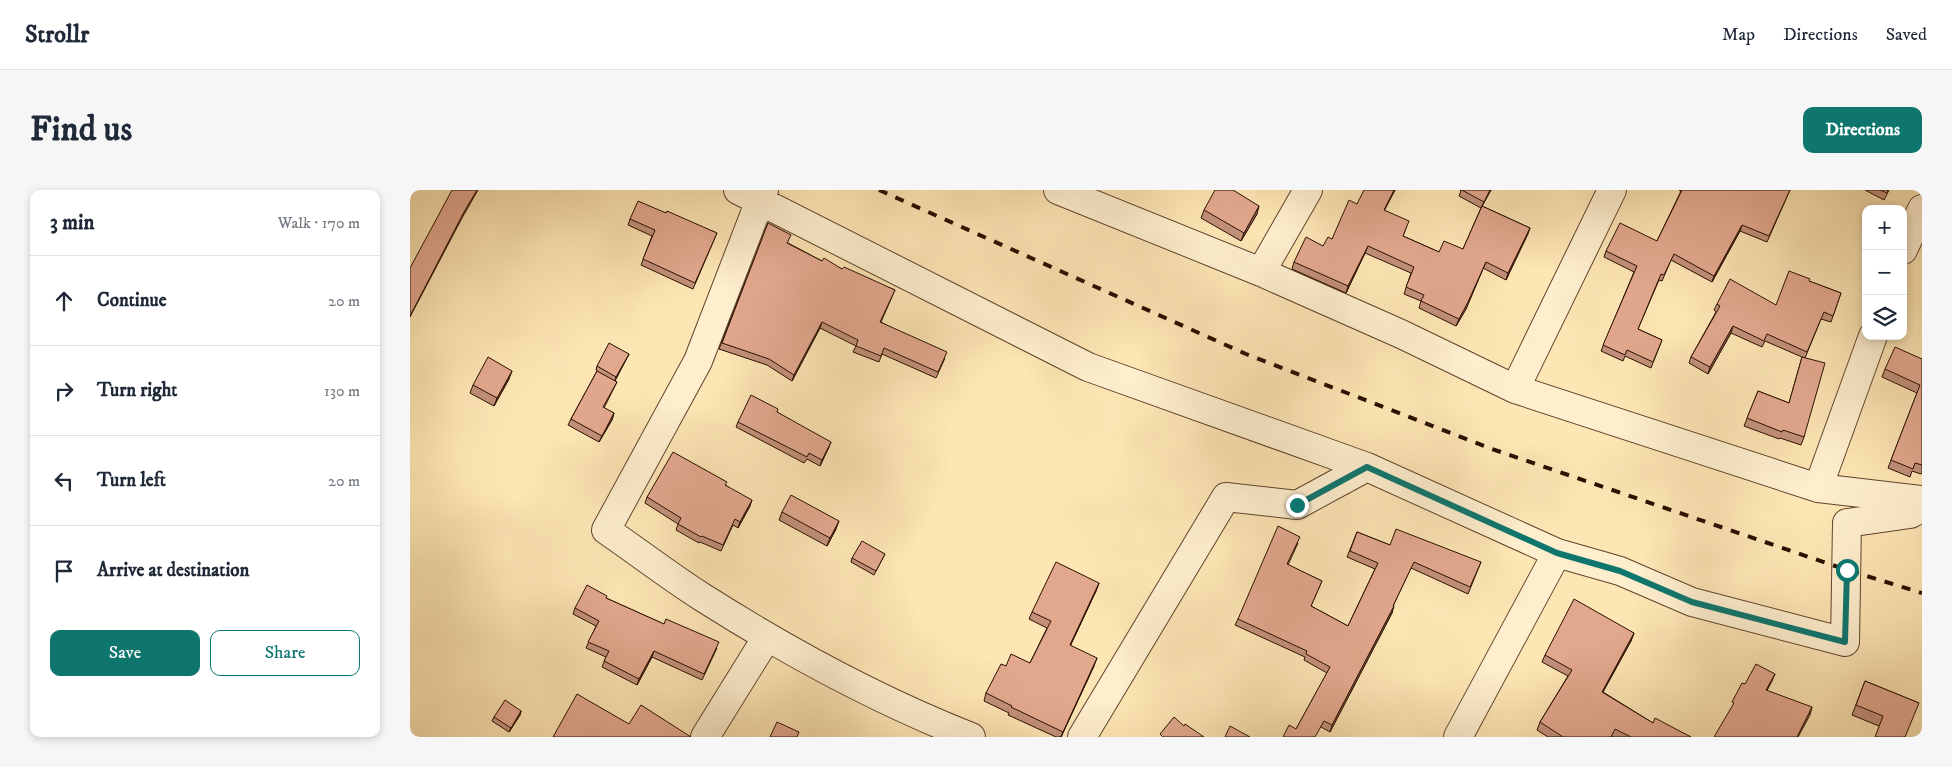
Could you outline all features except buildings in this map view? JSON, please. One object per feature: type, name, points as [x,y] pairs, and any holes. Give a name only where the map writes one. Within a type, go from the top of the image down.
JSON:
[{"type":"street","points":[[1058,190],[1261,272],[1401,334],[1515,389],[1818,488],[1922,500]]},
{"type":"street","points":[[1261,272],[1308,190]]},
{"type":"street","points":[[1515,389],[1612,190]]},
{"type":"street","points":[[971,737],[918,716],[767,637],[701,596],[606,530],[698,361],[754,193],[1088,367],[1367,467],[1557,553],[1620,571],[1692,602],[1845,642],[1847,523],[1910,514],[1922,508]]},
{"type":"street","points":[[1907,241],[1922,209]]},
{"type":"street","points":[[1818,488],[1871,340]]},
{"type":"street","points":[[1082,737],[1226,497],[1297,505],[1367,467]]},
{"type":"street","points":[[1466,735],[1557,553]]},
{"type":"street","points":[[705,737],[767,637]]},
{"type":"railway","points":[[879,190],[1246,354],[1492,449],[1847,570],[1922,593]]},
{"type":"route","points":[[1297,505],[1367,467],[1557,553],[1620,571],[1692,602],[1845,642],[1847,570]]}]
